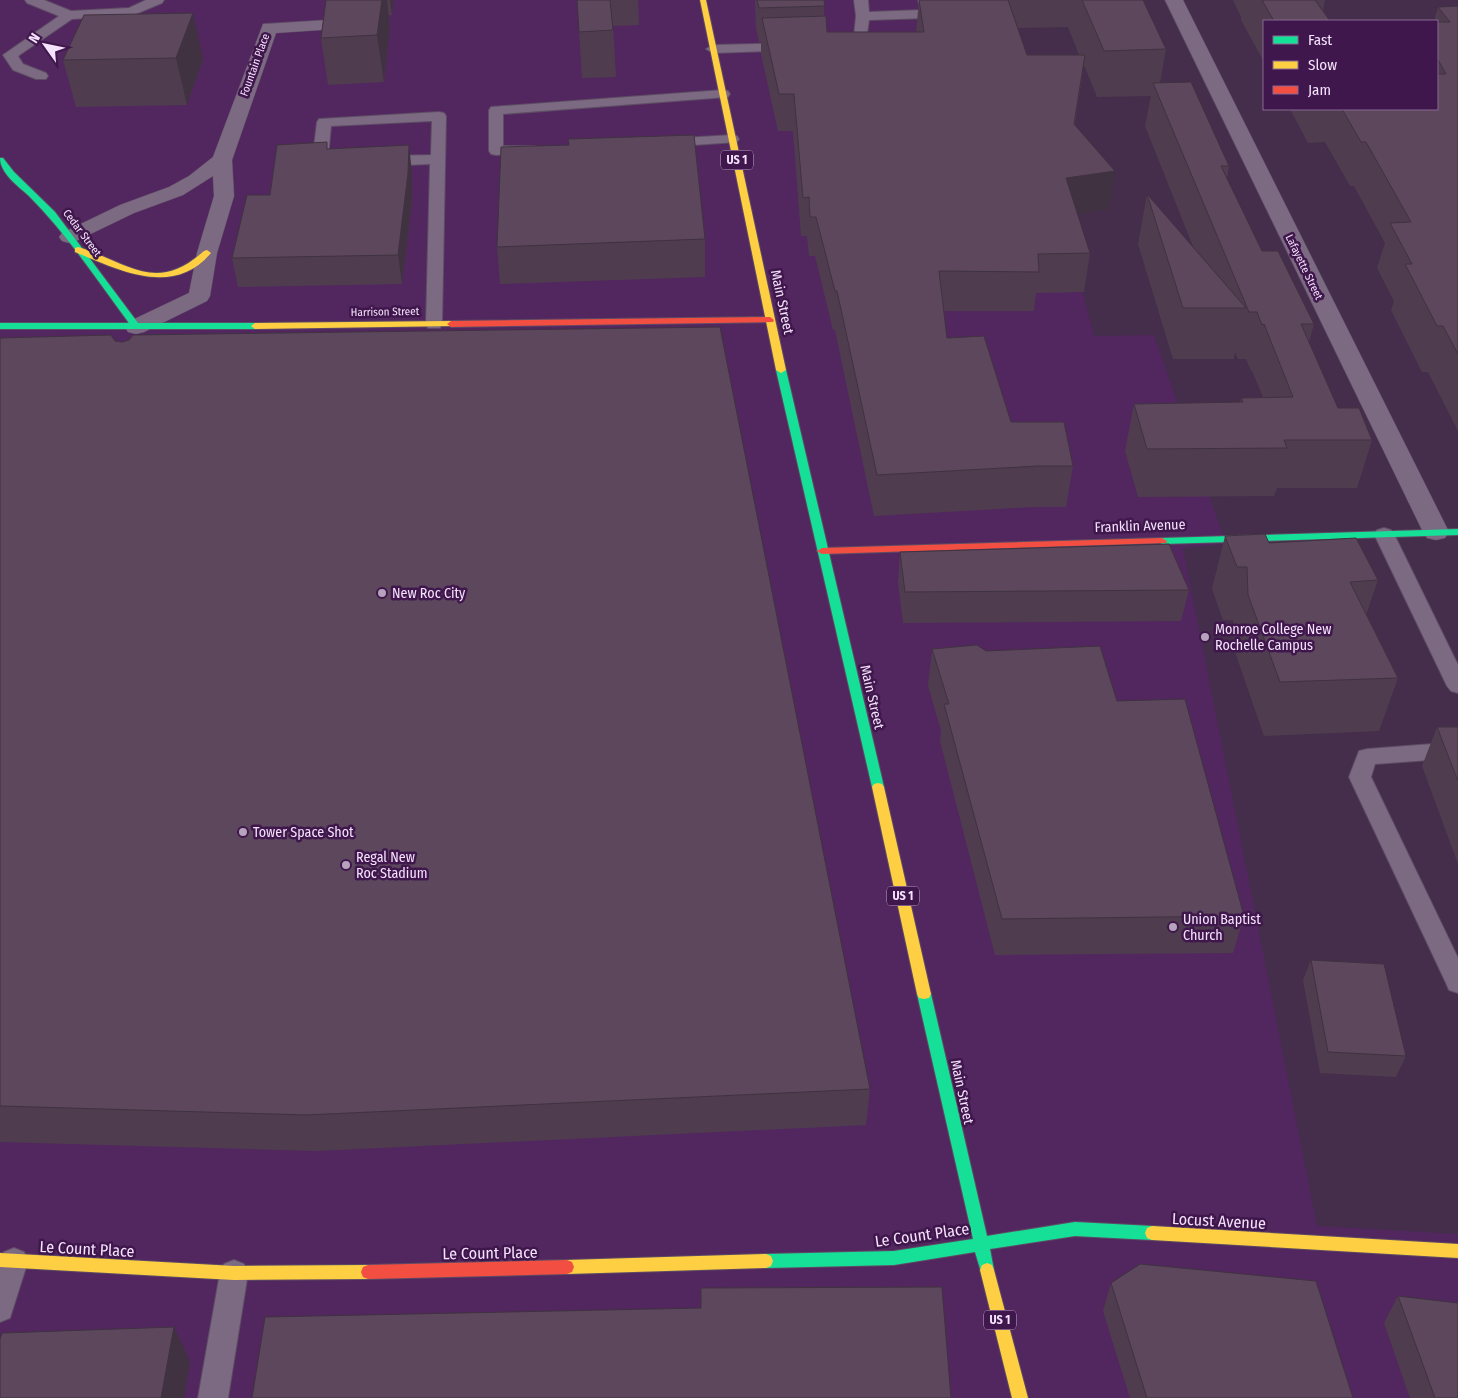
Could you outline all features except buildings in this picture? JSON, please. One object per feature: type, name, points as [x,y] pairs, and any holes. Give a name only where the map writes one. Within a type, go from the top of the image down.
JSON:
[{"type":"street","name":"Main Street","points":[[703,0],[770,320],[822,551],[884,814],[980,1243],[1020,1398]]},
{"type":"street","name":"Lafayette Street","points":[[1174,0],[1436,532]]},
{"type":"street","name":"Fountain Place","points":[[135,336],[199,296],[207,254],[224,196],[222,160],[268,28],[380,22]]},
{"type":"street","name":"Cedar Street","points":[[0,160],[11,174],[52,214],[135,336]]},
{"type":"street","points":[[74,244],[127,209],[196,180],[222,160]]},
{"type":"street","points":[[74,244],[134,270],[153,275],[179,273],[192,267],[207,254]]},
{"type":"street","name":"Harrison Street","points":[[0,326],[135,336],[434,324],[770,320]]},
{"type":"street","name":"Franklin Avenue","points":[[822,551],[1458,532]]},
{"type":"street","name":"Locust Avenue","points":[[980,1243],[1075,1229],[1458,1251]]},
{"type":"street","name":"Le Count Place","points":[[7,1261],[234,1273],[319,1273],[894,1258],[980,1243]]},
{"type":"lane","points":[[32,0],[69,15],[131,12],[157,0]]},
{"type":"lane","points":[[824,46],[842,46],[861,38],[863,16],[861,0]]},
{"type":"lane","points":[[863,16],[928,14],[925,0]]},
{"type":"lane","points":[[41,76],[18,67],[10,55],[69,15]]},
{"type":"lane","points":[[713,48],[805,47]]},
{"type":"lane","points":[[545,149],[496,151],[496,110],[722,94]]},
{"type":"lane","points":[[339,163],[320,163],[324,122],[439,116],[434,324]]},
{"type":"lane","points":[[652,144],[732,139]]},
{"type":"lane","points":[[369,161],[437,159]]},
{"type":"lane","points":[[1384,534],[1458,686]]},
{"type":"lane","points":[[1458,750],[1368,757],[1360,777],[1458,983]]},
{"type":"lane","points":[[0,1309],[7,1261]]},
{"type":"lane","points":[[213,1398],[234,1273]]},
{"type":"shaded area","points":[[0,0],[946,0],[1073,255],[1094,336],[1154,335],[1226,544],[1183,548],[1317,1226],[1458,1234],[1458,1398],[0,1398]]},
{"type":"traffic: fast","points":[[0,160],[11,174],[52,214],[136,327]]},
{"type":"traffic: fast","points":[[0,326],[255,326]]},
{"type":"traffic: fast","points":[[781,370],[878,787]]},
{"type":"traffic: fast","points":[[1162,541],[1458,532]]},
{"type":"traffic: fast","points":[[924,994],[987,1270]]},
{"type":"traffic: fast","points":[[766,1261],[894,1258],[1075,1229],[1152,1233]]},
{"type":"traffic: slow","points":[[703,0],[781,370]]},
{"type":"traffic: slow","points":[[78,250],[116,266],[142,274],[156,275],[169,275],[186,270],[207,253]]},
{"type":"traffic: slow","points":[[255,326],[451,324]]},
{"type":"traffic: slow","points":[[878,787],[924,994]]},
{"type":"traffic: slow","points":[[1152,1233],[1458,1251]]},
{"type":"traffic: slow","points":[[0,1260],[234,1273],[368,1272]]},
{"type":"traffic: slow","points":[[567,1267],[766,1261]]},
{"type":"traffic: slow","points":[[987,1270],[1020,1398]]},
{"type":"traffic: jam","points":[[451,324],[770,320]]},
{"type":"traffic: jam","points":[[822,551],[1162,541]]},
{"type":"traffic: jam","points":[[368,1272],[567,1267]]},
{"type":"place","name":"New Roc City","points":[[382,593]]},
{"type":"place","name":"Monroe College New Rochelle Campus","points":[[1205,637]]},
{"type":"place","name":"Tower Space Shot","points":[[243,832]]},
{"type":"place","name":"Regal New Roc Stadium","points":[[346,865]]},
{"type":"place","name":"Union Baptist Church","points":[[1173,927]]}]
